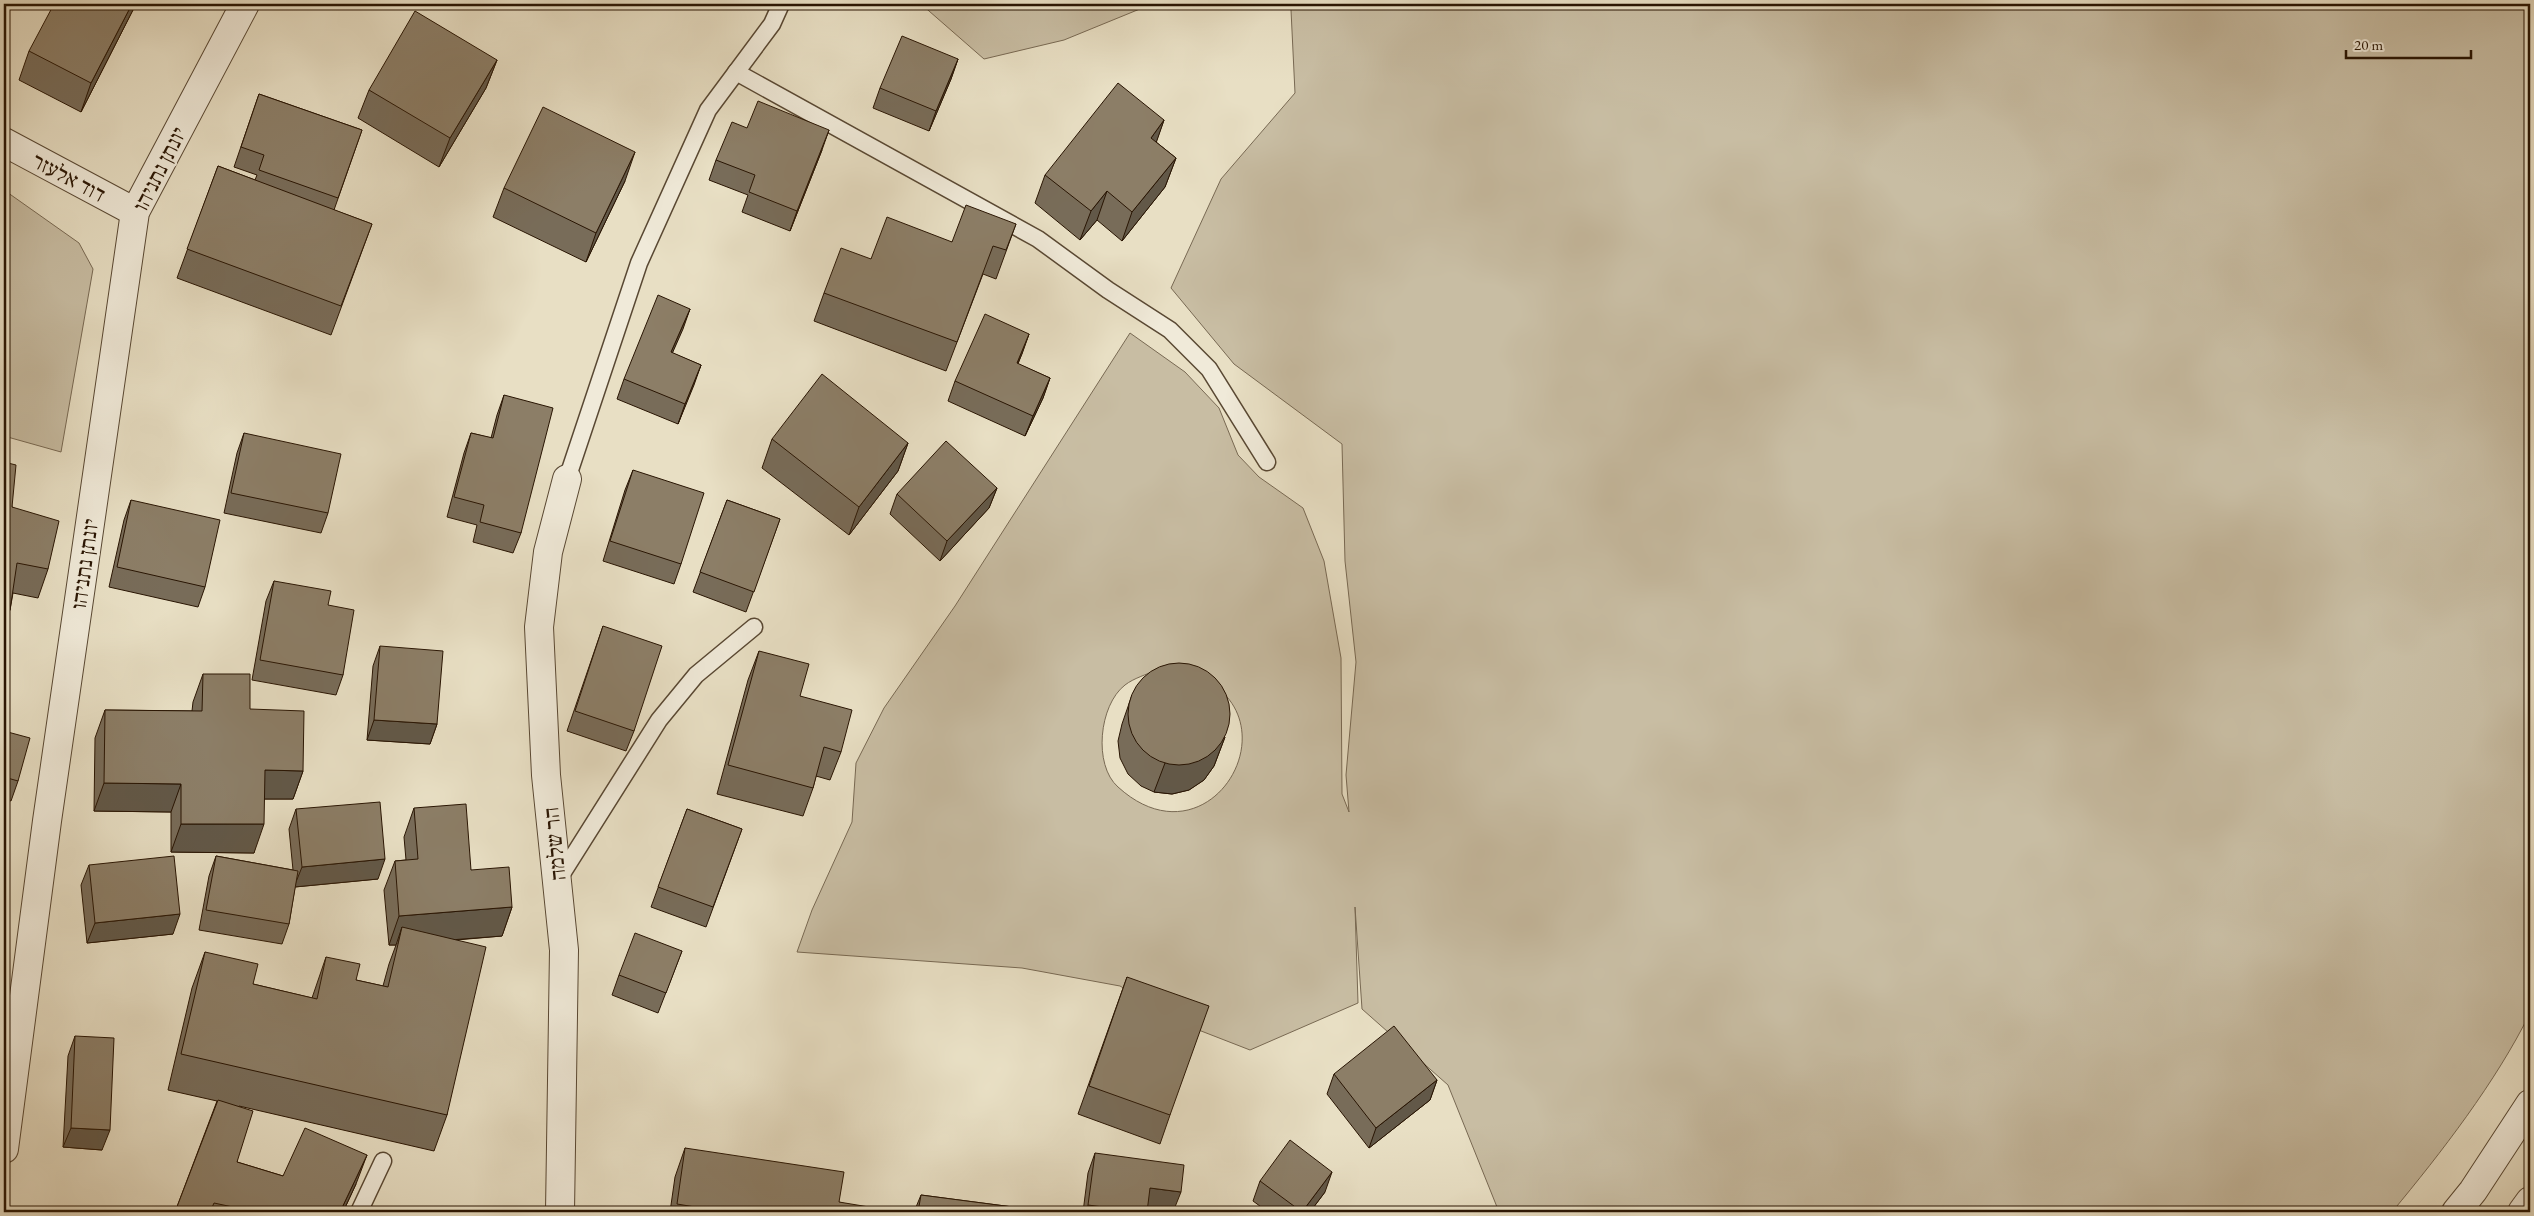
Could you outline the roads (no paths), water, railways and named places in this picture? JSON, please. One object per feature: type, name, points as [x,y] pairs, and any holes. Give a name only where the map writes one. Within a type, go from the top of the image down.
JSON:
[{"type":"street","name":"יונתן נתניהו","points":[[4,1150],[47,822],[135,212],[245,4]]},
{"type":"street","name":"דוד אלעזר","points":[[4,142],[135,212]]},
{"type":"street","name":"הר שלמה","points":[[560,1212],[564,950],[546,774],[539,627],[548,552],[567,479]]},
{"type":"street","points":[[2456,1212],[2473,1191],[2530,1104]]},
{"type":"street","points":[[2522,1212],[2530,1201]]},
{"type":"lane","points":[[567,479],[639,263],[708,110],[772,24],[781,4]]},
{"type":"lane","points":[[736,72],[1038,239],[1108,290],[1170,330],[1209,369],[1267,462]]},
{"type":"lane","points":[[558,880],[658,720],[696,675],[754,627]]},
{"type":"lane","points":[[360,1212],[383,1161]]}]
